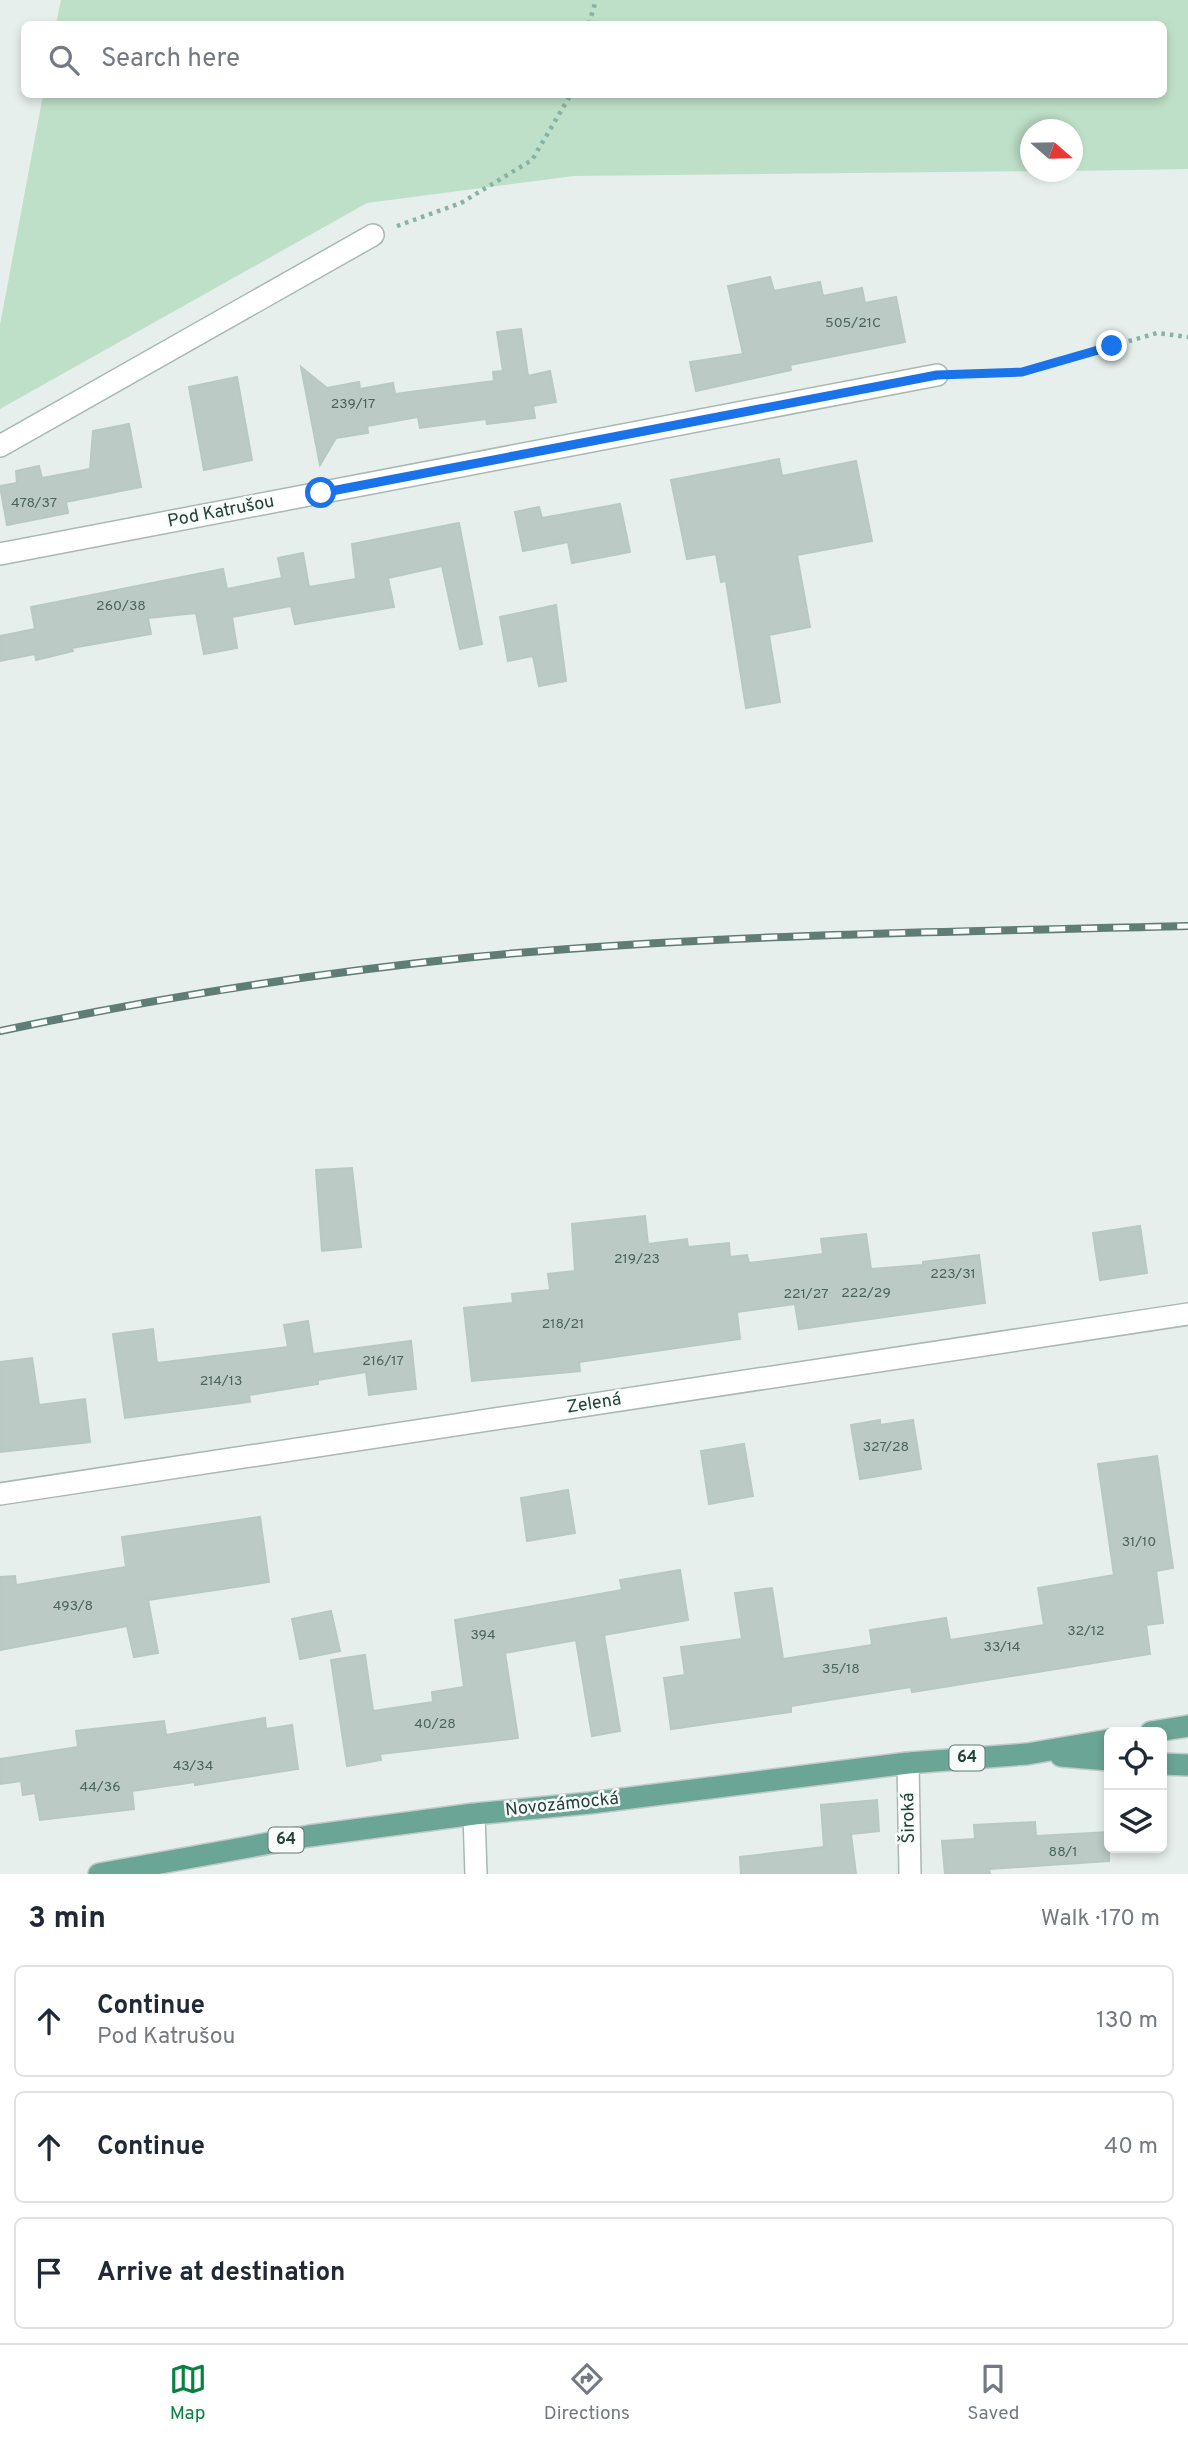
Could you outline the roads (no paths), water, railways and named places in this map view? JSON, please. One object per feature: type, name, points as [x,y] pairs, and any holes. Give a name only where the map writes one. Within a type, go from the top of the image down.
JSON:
[{"type":"main road","points":[[1167,1729],[1188,1726]]},
{"type":"main road","name":"Novozámocká","points":[[99,1874],[233,1848],[474,1814],[590,1803],[908,1763],[1027,1754],[1104,1741]]},
{"type":"main road","name":"Novozámocká","points":[[1027,1754],[1104,1760]]},
{"type":"main road","points":[[1167,1763],[1188,1765]]},
{"type":"street","points":[[0,446],[373,235]]},
{"type":"street","name":"Pod Katrušou","points":[[0,554],[937,375]]},
{"type":"street","name":"Zelená","points":[[0,1494],[1188,1314]]},
{"type":"street","name":"Široká","points":[[908,1763],[910,1874]]},
{"type":"street","points":[[474,1814],[476,1874]]},
{"type":"railway","points":[[0,1031],[236,988],[355,971],[563,949],[920,932],[1188,926]]}]
